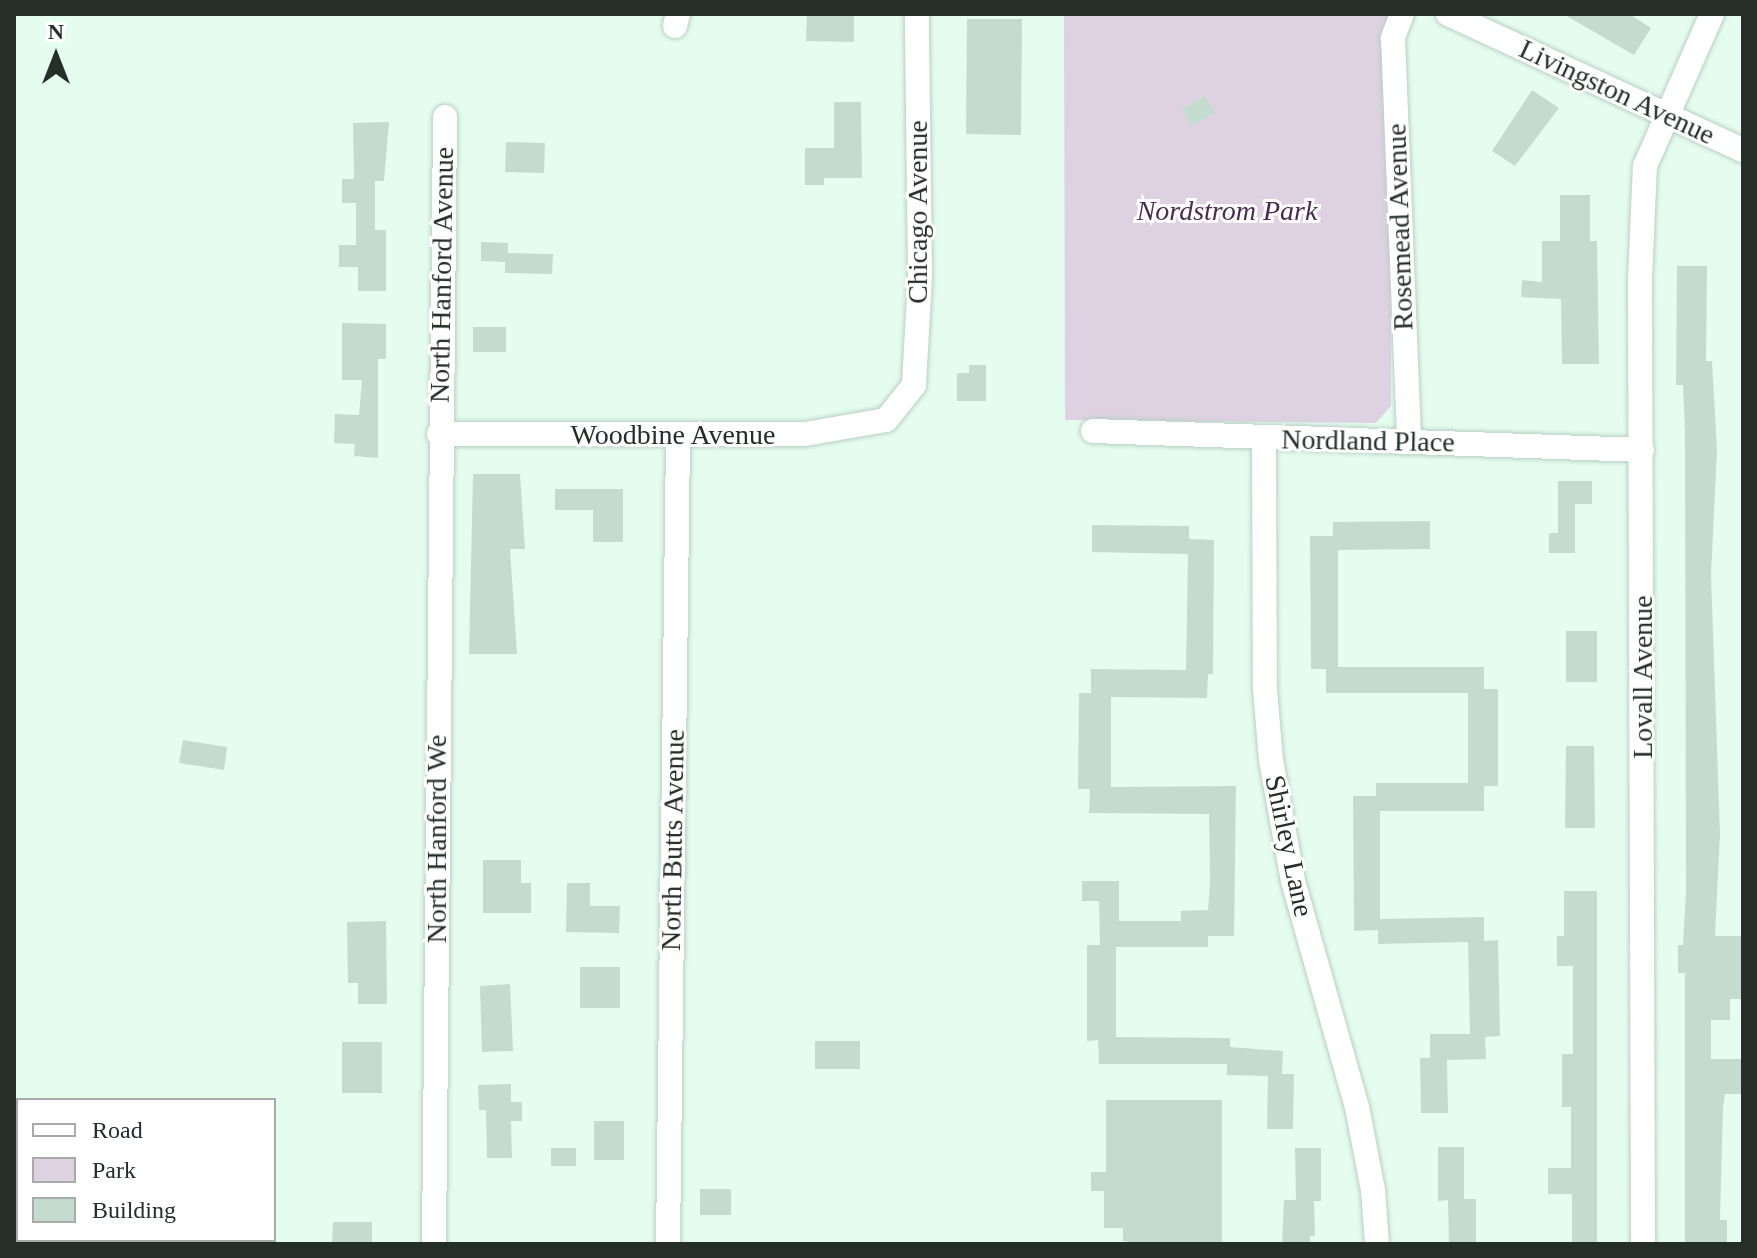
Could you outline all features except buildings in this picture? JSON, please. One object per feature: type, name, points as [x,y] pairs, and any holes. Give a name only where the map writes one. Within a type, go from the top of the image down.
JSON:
[{"type":"street","name":"Chicago Avenue","points":[[900,406],[914,385],[920,276],[917,14]]},
{"type":"street","name":"Rosemead Avenue","points":[[1402,14],[1393,38],[1409,441]]},
{"type":"street","name":"Livingston Avenue","points":[[1448,14],[1743,150]]},
{"type":"street","name":"Lovall Avenue","points":[[1643,1244],[1640,279],[1645,166],[1665,114],[1712,14]]},
{"type":"street","name":"North Hanford Avenue","points":[[439,434],[445,117]]},
{"type":"street","name":"Woodbine Avenue","points":[[439,434],[678,436],[843,431],[886,420],[900,406]]},
{"type":"street","name":"Nordland Place","points":[[1093,431],[1642,450]]},
{"type":"street","name":"North Hanford We","points":[[434,1244],[439,434]]},
{"type":"street","name":"North Butts Avenue","points":[[668,1244],[678,436]]},
{"type":"street","name":"Shirley Lane","points":[[1264,439],[1265,689],[1271,760],[1293,881],[1357,1107],[1373,1190],[1377,1244]]},
{"type":"green space","name":"Nordstrom Park","points":[[1064,14],[1391,14],[1391,406],[1376,423],[1065,420]]}]
